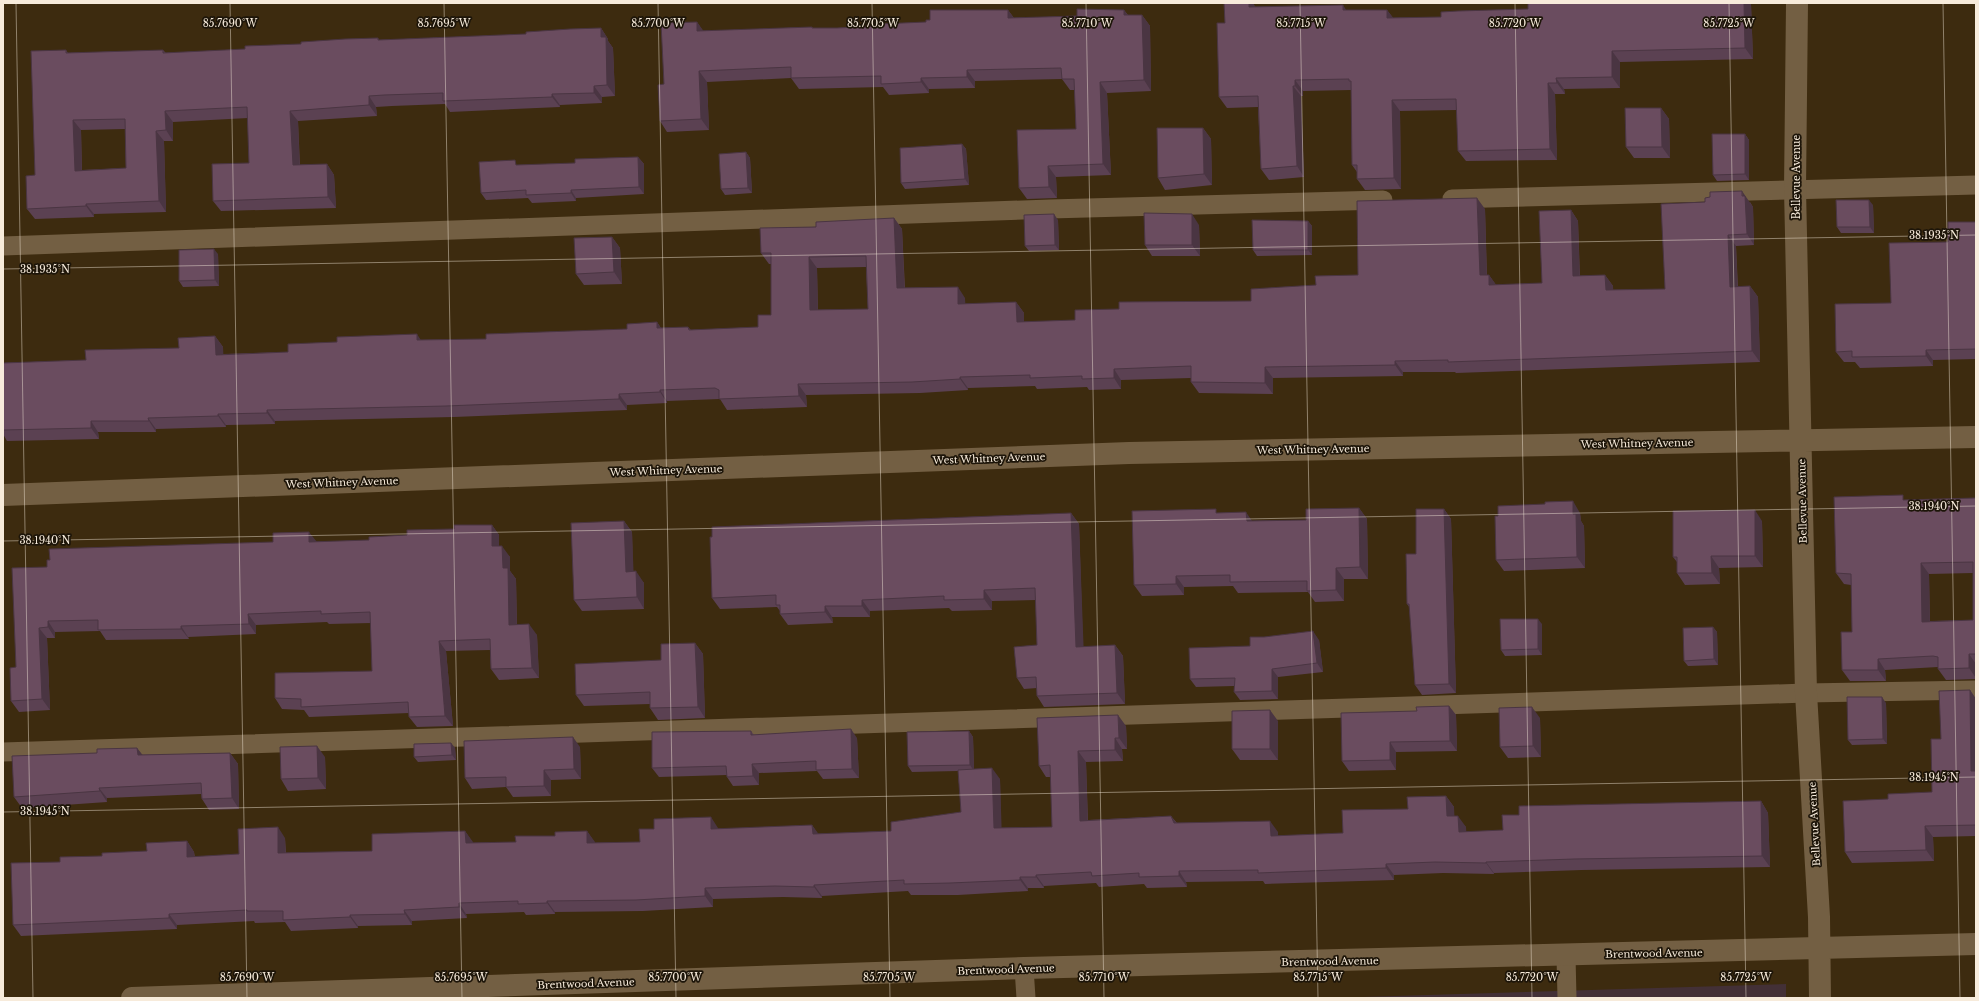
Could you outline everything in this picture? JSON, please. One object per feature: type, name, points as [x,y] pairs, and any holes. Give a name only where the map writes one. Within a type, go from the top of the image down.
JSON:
[{"type":"street","name":"Bellevue Avenue","points":[[1797,3],[1795,189],[1806,692],[1820,948],[1820,998]]},
{"type":"street","name":"West Whitney Avenue","points":[[3,495],[1129,453],[1976,437]]},
{"type":"street","name":"Brentwood Avenue","points":[[132,998],[1024,968],[1566,956],[1976,944]]},
{"type":"lane","points":[[1431,199],[1976,185]]},
{"type":"lane","points":[[3,246],[1050,209],[1399,200]]},
{"type":"lane","points":[[3,752],[1806,692],[1976,690]]},
{"type":"lane","points":[[1566,956],[1567,998]]},
{"type":"lane","points":[[1024,968],[1026,998]]},
{"type":"shaded area","points":[[1786,984],[1786,998],[1328,998]]},
{"type":"building","points":[[1224,3],[1249,3],[1249,7],[1343,5],[1343,10],[1387,10],[1387,18],[1441,17],[1441,12],[1528,9],[1528,3],[1744,3],[1745,48],[1612,51],[1612,77],[1556,78],[1557,83],[1548,83],[1550,149],[1458,151],[1456,99],[1392,100],[1394,178],[1357,179],[1357,165],[1352,165],[1351,81],[1349,81],[1349,79],[1295,80],[1295,86],[1293,86],[1297,166],[1261,169],[1258,96],[1219,97],[1217,23],[1225,23]]},
{"type":"building","points":[[1077,9],[1124,10],[1124,15],[1142,15],[1144,80],[1100,82],[1103,164],[1048,166],[1049,187],[1019,188],[1017,130],[1076,129],[1074,79],[1062,79],[1061,68],[967,70],[967,77],[921,78],[921,82],[881,84],[881,76],[791,78],[791,67],[699,71],[701,119],[660,121],[658,85],[664,84],[661,23],[697,22],[697,31],[812,27],[837,28],[926,22],[926,20],[930,20],[930,10],[1008,10],[1008,18],[1077,16]]},
{"type":"building","points":[[601,28],[601,37],[606,37],[607,85],[594,86],[594,93],[552,94],[552,97],[443,101],[443,93],[384,95],[369,96],[369,105],[290,111],[293,165],[327,164],[328,197],[213,201],[212,164],[249,163],[247,107],[165,111],[166,130],[156,131],[159,201],[86,204],[86,206],[27,209],[26,176],[35,175],[31,51],[66,50],[66,53],[163,50],[163,53],[245,49],[245,46],[301,44],[301,42],[345,39],[378,38],[378,40],[526,34],[526,32]],"holes":[[[125,119],[126,168],[75,171],[73,120]]]},
{"type":"building","points":[[1625,108],[1661,108],[1662,147],[1626,147]]},
{"type":"building","points":[[1157,128],[1203,128],[1204,174],[1158,178]]},
{"type":"building","points":[[1712,134],[1745,134],[1745,174],[1713,175]]},
{"type":"building","points":[[962,144],[965,179],[901,183],[900,148]]},
{"type":"building","points":[[746,152],[748,188],[721,189],[719,154]]},
{"type":"building","points":[[638,157],[639,187],[571,190],[571,193],[526,195],[526,190],[481,193],[479,162],[515,160],[516,165],[575,163],[575,159]]},
{"type":"building","points":[[1742,191],[1742,196],[1745,196],[1747,234],[1728,235],[1730,287],[1750,286],[1752,351],[1448,362],[1448,360],[1395,361],[1395,365],[1265,367],[1265,383],[1191,382],[1191,366],[1114,369],[1114,378],[1082,379],[1082,376],[1030,378],[1030,375],[960,377],[960,379],[912,382],[798,384],[799,396],[719,399],[719,390],[715,388],[660,390],[660,392],[619,394],[619,399],[446,406],[267,410],[267,413],[148,418],[149,421],[91,421],[91,428],[3,430],[3,363],[86,360],[85,350],[179,348],[178,338],[215,336],[216,355],[288,352],[288,344],[337,342],[337,337],[417,334],[417,340],[486,339],[486,334],[627,329],[627,324],[657,322],[657,328],[688,327],[689,330],[758,327],[758,315],[771,315],[771,253],[761,253],[760,228],[816,227],[816,222],[894,218],[897,288],[958,287],[958,304],[1016,302],[1017,322],[1075,320],[1075,310],[1119,309],[1119,302],[1251,301],[1251,289],[1316,285],[1315,276],[1358,275],[1357,201],[1477,198],[1480,275],[1489,275],[1489,285],[1542,283],[1539,211],[1571,210],[1573,276],[1605,275],[1606,290],[1665,289],[1661,204],[1705,202],[1705,198],[1710,197],[1710,192]],"holes":[[[866,256],[868,309],[810,310],[809,257]]]},
{"type":"building","points":[[1836,200],[1869,200],[1870,227],[1837,227]]},
{"type":"building","points":[[1144,213],[1192,214],[1192,245],[1145,245]]},
{"type":"building","points":[[1054,214],[1055,245],[1025,246],[1024,215]]},
{"type":"building","points":[[1252,220],[1308,221],[1308,250],[1253,250]]},
{"type":"building","points":[[1948,222],[1976,222],[1976,349],[1926,350],[1926,356],[1852,357],[1852,351],[1836,352],[1835,304],[1891,303],[1889,243],[1948,242]]},
{"type":"building","points":[[612,237],[614,272],[576,274],[574,238]]},
{"type":"building","points":[[214,249],[215,280],[179,281],[179,250]]},
{"type":"building","points":[[1903,495],[1903,500],[1976,498],[1976,654],[1969,654],[1969,668],[1938,669],[1938,657],[1933,656],[1878,659],[1878,670],[1842,670],[1841,632],[1852,632],[1851,574],[1836,573],[1834,497]],"holes":[[[1973,562],[1973,620],[1922,622],[1921,563]]]},
{"type":"building","points":[[1573,501],[1573,514],[1576,514],[1577,557],[1496,560],[1495,516],[1498,516],[1498,506]]},
{"type":"building","points":[[1359,508],[1360,567],[1336,568],[1336,590],[1307,591],[1307,581],[1230,582],[1230,575],[1176,576],[1176,584],[1134,585],[1132,511],[1216,509],[1216,513],[1246,512],[1247,521],[1306,520],[1306,509]]},
{"type":"building","points":[[1416,509],[1444,509],[1449,684],[1415,685],[1409,604],[1407,604],[1406,554],[1416,554]]},
{"type":"building","points":[[1755,510],[1755,556],[1711,556],[1712,573],[1677,573],[1677,557],[1673,557],[1673,511]]},
{"type":"building","points":[[1071,513],[1076,647],[1115,645],[1117,693],[1037,696],[1036,677],[1017,678],[1014,647],[1037,645],[1035,588],[984,590],[984,599],[944,600],[944,596],[862,600],[862,606],[825,606],[825,612],[780,614],[780,605],[776,605],[776,595],[712,598],[710,537],[712,537],[712,527]]},
{"type":"building","points":[[624,521],[626,572],[636,571],[637,597],[574,600],[571,523]]},
{"type":"building","points":[[454,525],[492,525],[492,546],[502,546],[503,568],[508,568],[509,625],[529,624],[532,668],[491,669],[490,639],[439,641],[445,716],[409,717],[408,702],[301,707],[301,699],[275,698],[275,673],[372,671],[370,612],[321,614],[321,611],[248,614],[249,624],[181,626],[181,629],[98,630],[98,620],[48,621],[48,627],[39,628],[42,699],[11,701],[10,668],[16,667],[12,568],[47,567],[47,560],[50,560],[49,549],[273,542],[273,533],[309,532],[309,542],[369,540],[369,537],[407,535],[407,530],[454,529]]},
{"type":"building","points":[[1500,619],[1538,619],[1538,649],[1501,650]]},
{"type":"building","points":[[1713,627],[1714,659],[1684,661],[1683,628]]},
{"type":"building","points":[[1313,631],[1317,663],[1272,669],[1272,691],[1234,692],[1235,678],[1190,679],[1189,648],[1250,646],[1250,637],[1264,637]]},
{"type":"building","points":[[695,643],[698,707],[650,708],[650,692],[576,695],[575,664],[661,660],[661,644]]},
{"type":"building","points":[[1970,690],[1971,771],[1976,771],[1976,825],[1925,826],[1926,850],[1845,852],[1843,801],[1888,799],[1888,794],[1932,792],[1931,739],[1941,739],[1939,691]]},
{"type":"building","points":[[1847,697],[1882,697],[1883,739],[1848,740]]},
{"type":"building","points":[[1449,706],[1450,741],[1390,742],[1390,760],[1342,761],[1341,713],[1417,711],[1416,707]]},
{"type":"building","points":[[1532,707],[1533,746],[1500,747],[1499,708]]},
{"type":"building","points":[[1270,710],[1270,749],[1232,749],[1232,711]]},
{"type":"building","points":[[1118,715],[1119,738],[1115,738],[1115,750],[1078,751],[1080,821],[1171,816],[1174,823],[1270,821],[1271,836],[1343,833],[1342,810],[1408,809],[1407,797],[1446,796],[1447,816],[1458,816],[1459,832],[1503,830],[1502,815],[1519,815],[1519,806],[1761,801],[1762,856],[1574,859],[1486,863],[1435,862],[1386,864],[1386,868],[1258,873],[1258,870],[1179,871],[1179,876],[1139,877],[1139,873],[1092,876],[1091,872],[1036,875],[1036,877],[1020,877],[1020,880],[950,883],[904,884],[904,880],[814,885],[814,887],[775,886],[705,888],[705,896],[636,900],[547,901],[547,903],[518,904],[518,901],[459,903],[459,907],[404,910],[405,914],[350,915],[350,917],[283,920],[283,911],[247,910],[169,914],[169,918],[13,925],[11,863],[60,862],[60,857],[102,856],[102,853],[147,851],[146,843],[187,841],[187,857],[239,854],[238,829],[278,827],[278,853],[372,851],[372,834],[465,831],[466,843],[516,842],[515,836],[555,836],[555,832],[587,831],[587,843],[640,842],[639,829],[654,829],[654,819],[711,817],[711,829],[812,825],[813,834],[891,831],[891,822],[961,812],[958,770],[992,768],[994,828],[1052,827],[1050,765],[1039,766],[1037,718]]},
{"type":"building","points":[[851,729],[852,769],[816,770],[816,761],[752,764],[753,776],[727,777],[726,766],[652,768],[652,732],[751,731],[751,735]]},
{"type":"building","points":[[969,731],[970,765],[908,766],[907,732]]},
{"type":"building","points":[[573,737],[574,769],[544,770],[544,786],[506,787],[506,777],[465,778],[464,741]]},
{"type":"building","points":[[451,743],[452,755],[414,757],[414,744]]},
{"type":"building","points":[[317,746],[318,778],[281,779],[280,747]]},
{"type":"building","points":[[137,748],[138,755],[230,753],[232,798],[202,799],[201,783],[99,788],[100,791],[14,797],[12,756],[97,753],[97,749]]}]
